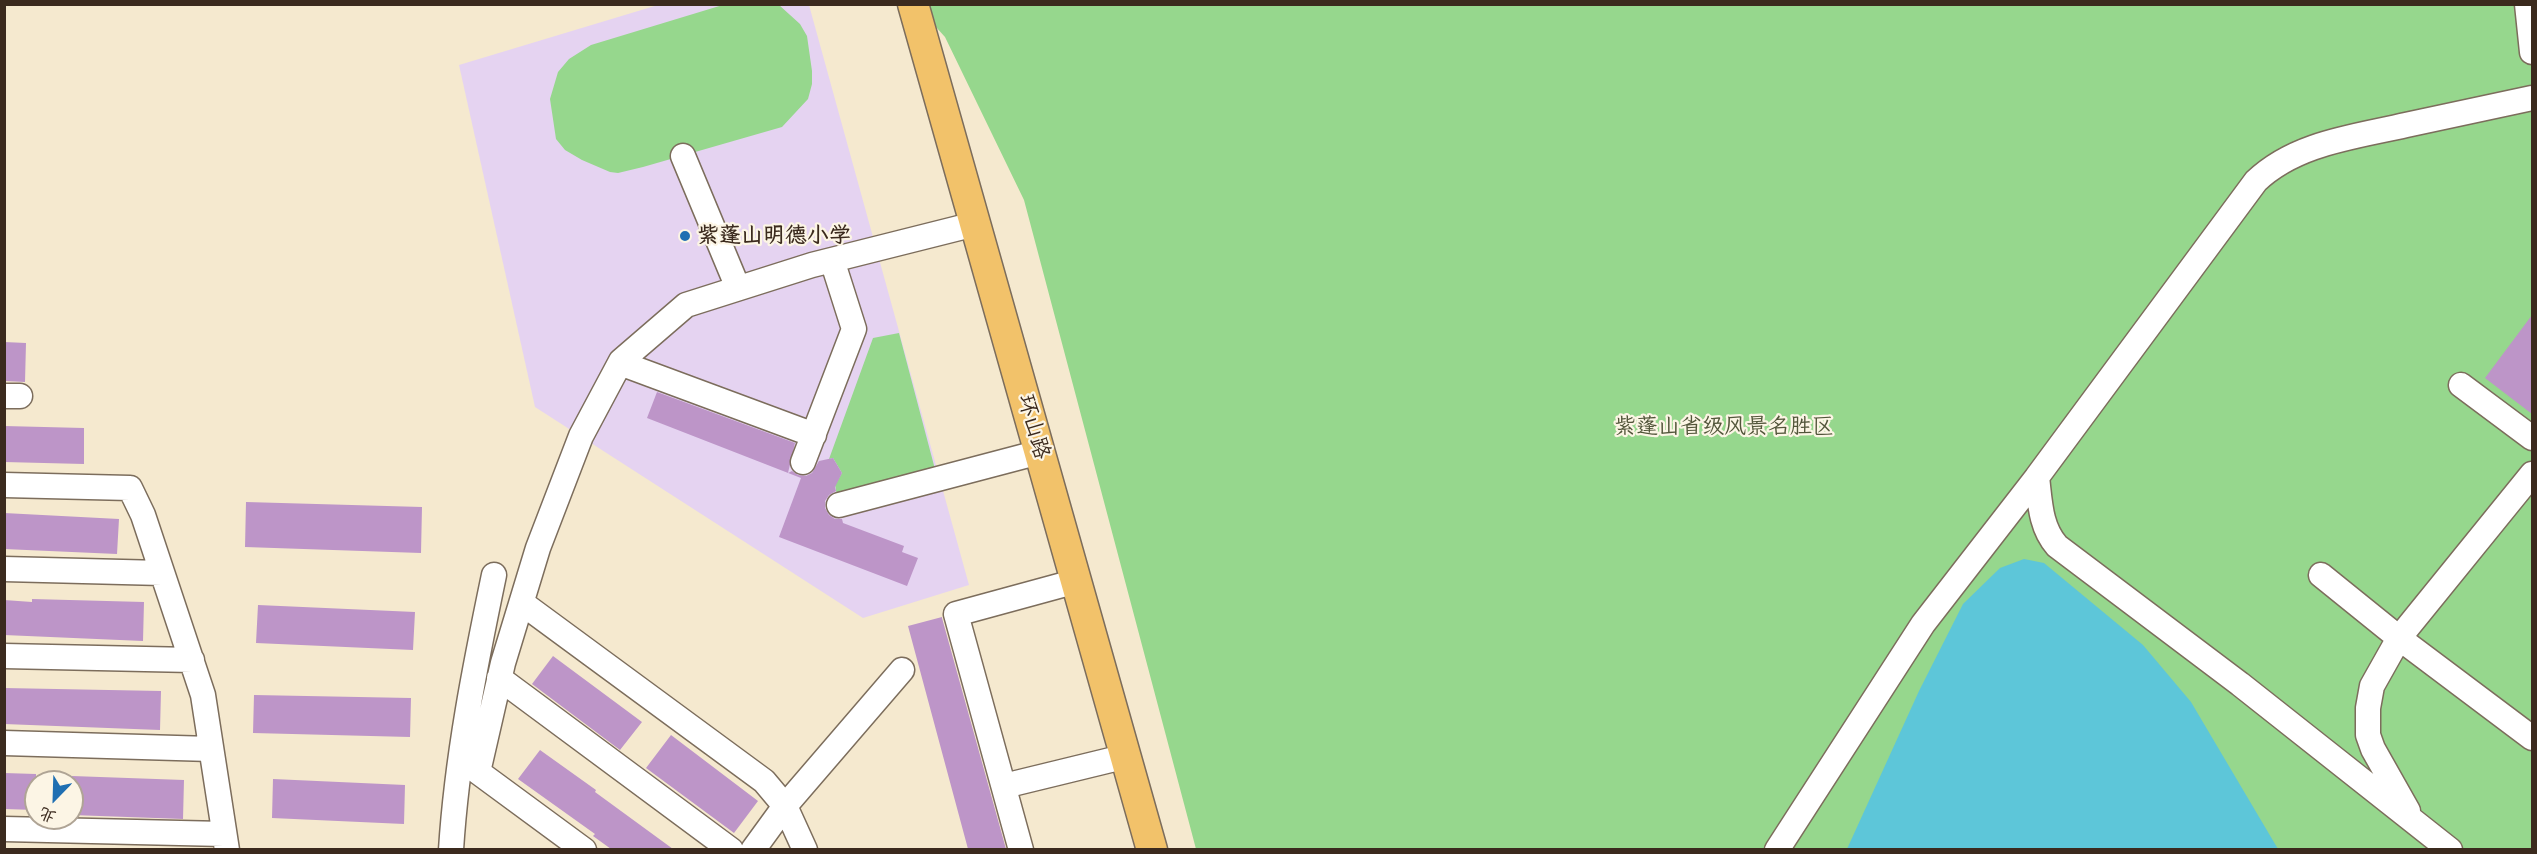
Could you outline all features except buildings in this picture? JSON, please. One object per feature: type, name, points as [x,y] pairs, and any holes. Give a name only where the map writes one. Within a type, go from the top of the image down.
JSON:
[{"type":"main road","name":"环山路","points":[[913,4],[1152,849]]},
{"type":"street","points":[[2527,4],[2532,52]]},
{"type":"street","points":[[1777,849],[1923,624],[2037,477],[2256,181],[2271,167],[2289,156],[2343,139],[2532,98]]},
{"type":"street","points":[[683,156],[738,288]]},
{"type":"street","points":[[584,849],[478,772],[500,678],[538,548],[580,436],[620,363],[686,305],[832,260],[975,224]]},
{"type":"street","points":[[803,462],[854,329],[832,260]]},
{"type":"street","points":[[620,363],[814,435]]},
{"type":"street","points":[[2461,385],[2532,438]]},
{"type":"street","points":[[839,505],[1040,452]]},
{"type":"street","points":[[2414,821],[2373,749],[2368,735],[2368,708],[2372,686],[2399,638],[2532,474]]},
{"type":"street","points":[[2037,477],[2043,520],[2049,536],[2057,546],[2240,684],[2450,849]]},
{"type":"street","points":[[4,485],[130,488],[143,515],[203,695],[226,842],[4,829]]},
{"type":"street","points":[[4,569],[162,573]]},
{"type":"street","points":[[451,849],[455,791],[470,689],[494,575]]},
{"type":"street","points":[[2321,575],[2399,638],[2532,738]]},
{"type":"street","points":[[1021,849],[956,614],[1077,581]]},
{"type":"street","points":[[522,603],[764,782],[786,806],[806,849]]},
{"type":"street","points":[[4,656],[192,660]]},
{"type":"street","points":[[753,849],[786,806],[902,670]]},
{"type":"street","points":[[500,678],[730,849]]},
{"type":"street","points":[[4,743],[212,749]]},
{"type":"street","points":[[1004,786],[1127,756]]},
{"type":"shaded area","name":"紫蓬山明德小学","points":[[658,5],[809,5],[969,585],[863,618],[535,407],[459,65]]},
{"type":"green space","points":[[726,4],[779,5],[800,24],[807,36],[812,71],[812,84],[808,99],[782,127],[618,173],[582,160],[565,150],[556,139],[550,99],[558,72],[569,59],[591,45]]},
{"type":"green space","name":"紫蓬山省级风景名胜区","points":[[916,5],[2532,5],[2532,849],[1196,849],[1024,200],[945,37]]},
{"type":"green space","points":[[899,333],[936,473],[837,495],[835,485],[842,473],[833,458],[829,459],[873,338]]},
{"type":"water","points":[[2024,559],[2044,563],[2143,645],[2191,702],[2278,849],[1847,849],[1919,691],[1963,604],[2000,568]]},
{"type":"place","name":"紫蓬山明德小学","points":[[685,236]]}]
